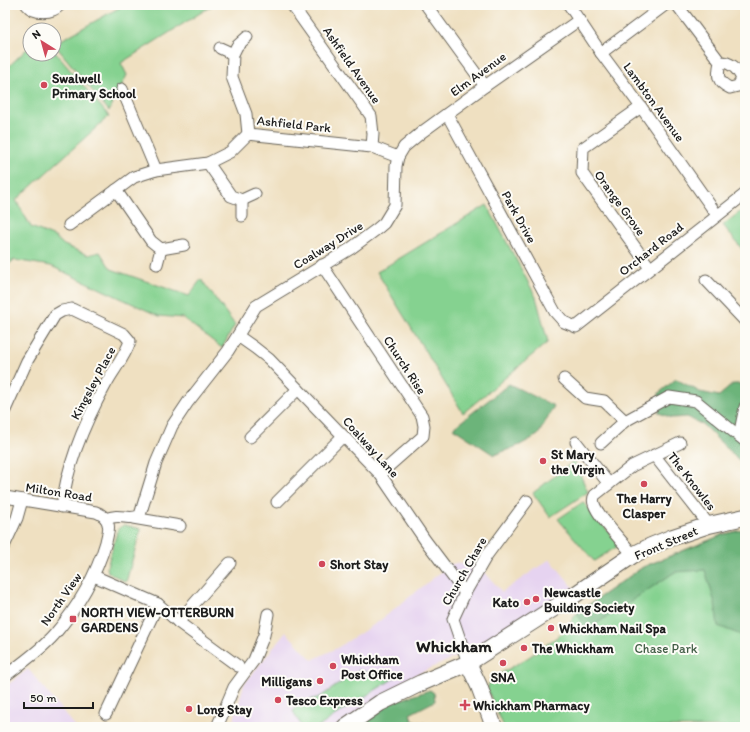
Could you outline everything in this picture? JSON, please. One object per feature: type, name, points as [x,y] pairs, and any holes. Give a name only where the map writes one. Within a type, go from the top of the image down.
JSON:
[{"type":"main road","name":"Front Street","points":[[346,727],[380,703],[421,683],[468,663],[573,596],[633,555],[668,539],[709,525],[745,517]]},
{"type":"main road","points":[[468,663],[479,686],[494,727]]},
{"type":"street","points":[[27,5],[29,8],[43,13],[57,8],[60,5]]},
{"type":"street","name":"Ashfield Avenue","points":[[292,5],[371,116],[373,134],[372,147]]},
{"type":"street","points":[[426,5],[485,86]]},
{"type":"street","name":"Lambton Avenue","points":[[569,5],[601,53],[717,215]]},
{"type":"street","points":[[601,53],[665,5]]},
{"type":"street","points":[[677,5],[720,62]]},
{"type":"street","name":"Elm Avenue","points":[[398,157],[404,147],[422,132],[579,20]]},
{"type":"street","points":[[246,37],[237,46],[233,54],[232,77],[246,114],[248,134]]},
{"type":"street","points":[[220,48],[233,54]]},
{"type":"street","points":[[122,88],[156,170]]},
{"type":"street","name":"Orange Grove","points":[[641,107],[583,148],[582,174],[650,268]]},
{"type":"street","name":"Park Drive","points":[[447,114],[555,312],[564,322],[576,327]]},
{"type":"street","name":"Ashfield Park","points":[[69,225],[134,177],[156,170],[208,163],[230,152],[248,134],[372,147],[398,157]]},
{"type":"street","name":"Coalway Drive","points":[[133,518],[138,516],[141,512],[156,464],[172,426],[188,402],[238,336],[256,306],[371,235],[384,223],[395,205],[396,166],[398,157]]},
{"type":"street","points":[[208,163],[231,196],[242,200],[255,194]]},
{"type":"street","points":[[116,190],[151,240],[161,249]]},
{"type":"street","name":"Orchard Road","points":[[576,327],[745,194]]},
{"type":"street","points":[[242,200],[242,216]]},
{"type":"street","points":[[161,249],[184,245]]},
{"type":"street","points":[[157,264],[161,249]]},
{"type":"street","name":"Church Rise","points":[[322,265],[422,416],[424,426],[423,436],[380,474]]},
{"type":"street","points":[[706,280],[745,321]]},
{"type":"street","name":"Kingsley Place","points":[[5,410],[27,361],[55,316],[62,312],[72,309],[124,334],[130,341],[126,352],[106,384],[82,432],[69,474],[62,507]]},
{"type":"street","name":"Coalway Lane","points":[[238,336],[269,359],[380,474],[425,540],[465,593]]},
{"type":"street","points":[[564,379],[585,398],[604,401],[625,421]]},
{"type":"street","points":[[250,437],[298,389]]},
{"type":"street","points":[[601,443],[625,421],[669,397],[696,402],[742,439]]},
{"type":"street","points":[[742,439],[745,407]]},
{"type":"street","points":[[277,502],[343,436]]},
{"type":"street","points":[[576,442],[609,484]]},
{"type":"street","points":[[633,555],[598,512],[593,503],[593,498],[632,466],[680,443]]},
{"type":"street","name":"The Knowles","points":[[654,455],[709,525]]},
{"type":"street","name":"Milton Road","points":[[5,497],[96,512],[101,514],[106,519]]},
{"type":"street","points":[[5,544],[17,518],[22,500]]},
{"type":"street","name":"Church Chare","points":[[468,663],[453,619],[465,593],[487,555],[527,501]]},
{"type":"street","points":[[106,519],[117,516],[180,526]]},
{"type":"street","name":"North View","points":[[5,676],[53,636],[77,604],[94,576],[109,528],[106,519]]},
{"type":"street","points":[[178,622],[230,564]]},
{"type":"street","points":[[94,576],[158,604],[178,622],[238,666]]},
{"type":"street","points":[[106,714],[158,604]]},
{"type":"street","points":[[217,727],[234,687],[254,660],[264,635],[268,614]]},
{"type":"shaded area","points":[[550,559],[574,588],[483,645],[417,674],[341,727],[232,727],[244,684],[286,632],[312,660],[337,648],[378,622],[451,564],[476,562],[502,592]]},
{"type":"shaded area","points":[[28,669],[76,727],[5,727],[5,687]]},
{"type":"green space","points":[[124,5],[213,5],[121,63],[127,75],[109,111],[62,54],[62,40]]},
{"type":"green space","points":[[22,54],[22,62],[62,62],[62,60],[109,116],[16,200],[31,227],[55,237],[64,245],[88,255],[100,252],[111,269],[189,296],[201,279],[235,325],[222,348],[183,318],[159,316],[51,266],[14,260],[5,267],[5,70]]},
{"type":"green space","points":[[487,205],[536,297],[548,342],[463,413],[377,272]]},
{"type":"green space","points":[[745,208],[745,253],[723,225]]},
{"type":"green space","points":[[676,379],[700,392],[719,396],[733,384],[745,384],[745,466],[703,425],[687,417],[672,418],[659,413],[659,393]]},
{"type":"green space","points":[[509,384],[554,406],[538,435],[520,445],[494,455],[453,428]]},
{"type":"green space","points":[[574,461],[588,492],[550,517],[533,493]]},
{"type":"green space","points":[[583,502],[620,545],[594,561],[558,519]]},
{"type":"green space","points":[[124,525],[141,529],[126,582],[108,572],[107,567],[117,532],[119,528]]},
{"type":"green space","name":"Chase Park","points":[[745,529],[745,727],[504,727],[487,689],[491,679],[529,657],[564,632],[577,613],[643,567],[722,535]]},
{"type":"green space","points":[[745,529],[745,634],[741,635],[718,626],[715,603],[705,570],[675,572],[587,630],[577,613],[643,567],[722,535]]},
{"type":"green space","points":[[359,670],[377,675],[396,677],[319,727],[302,727],[293,711],[302,702],[320,697]]},
{"type":"green space","points":[[430,690],[434,693],[435,701],[410,714],[413,721],[428,724],[430,727],[356,727],[390,703]]},
{"type":"place","name":"Swalwell Primary School","points":[[44,85]]},
{"type":"place","name":"St Mary the Virgin","points":[[543,461]]},
{"type":"place","name":"The Harry Clasper","points":[[644,484]]},
{"type":"place","name":"Short Stay","points":[[322,564]]},
{"type":"place","name":"Newcastle Building Society","points":[[536,599]]},
{"type":"place","name":"Kato","points":[[527,602]]},
{"type":"place","name":"NORTH VIEW-OTTERBURN GARDENS","points":[[73,619]]},
{"type":"place","name":"Whickham Nail Spa","points":[[551,628]]},
{"type":"place","name":"The Whickham","points":[[524,648]]},
{"type":"place","name":"SNA","points":[[503,663]]},
{"type":"place","name":"Whickham Post Office","points":[[333,666]]},
{"type":"place","name":"Milligans","points":[[320,681]]},
{"type":"place","name":"Tesco Express","points":[[278,700]]},
{"type":"place","name":"Whickham Pharmacy","points":[[465,705]]},
{"type":"place","name":"Long Stay","points":[[189,709]]},
{"type":"district","name":"Whickham","points":[[454,646]]}]
